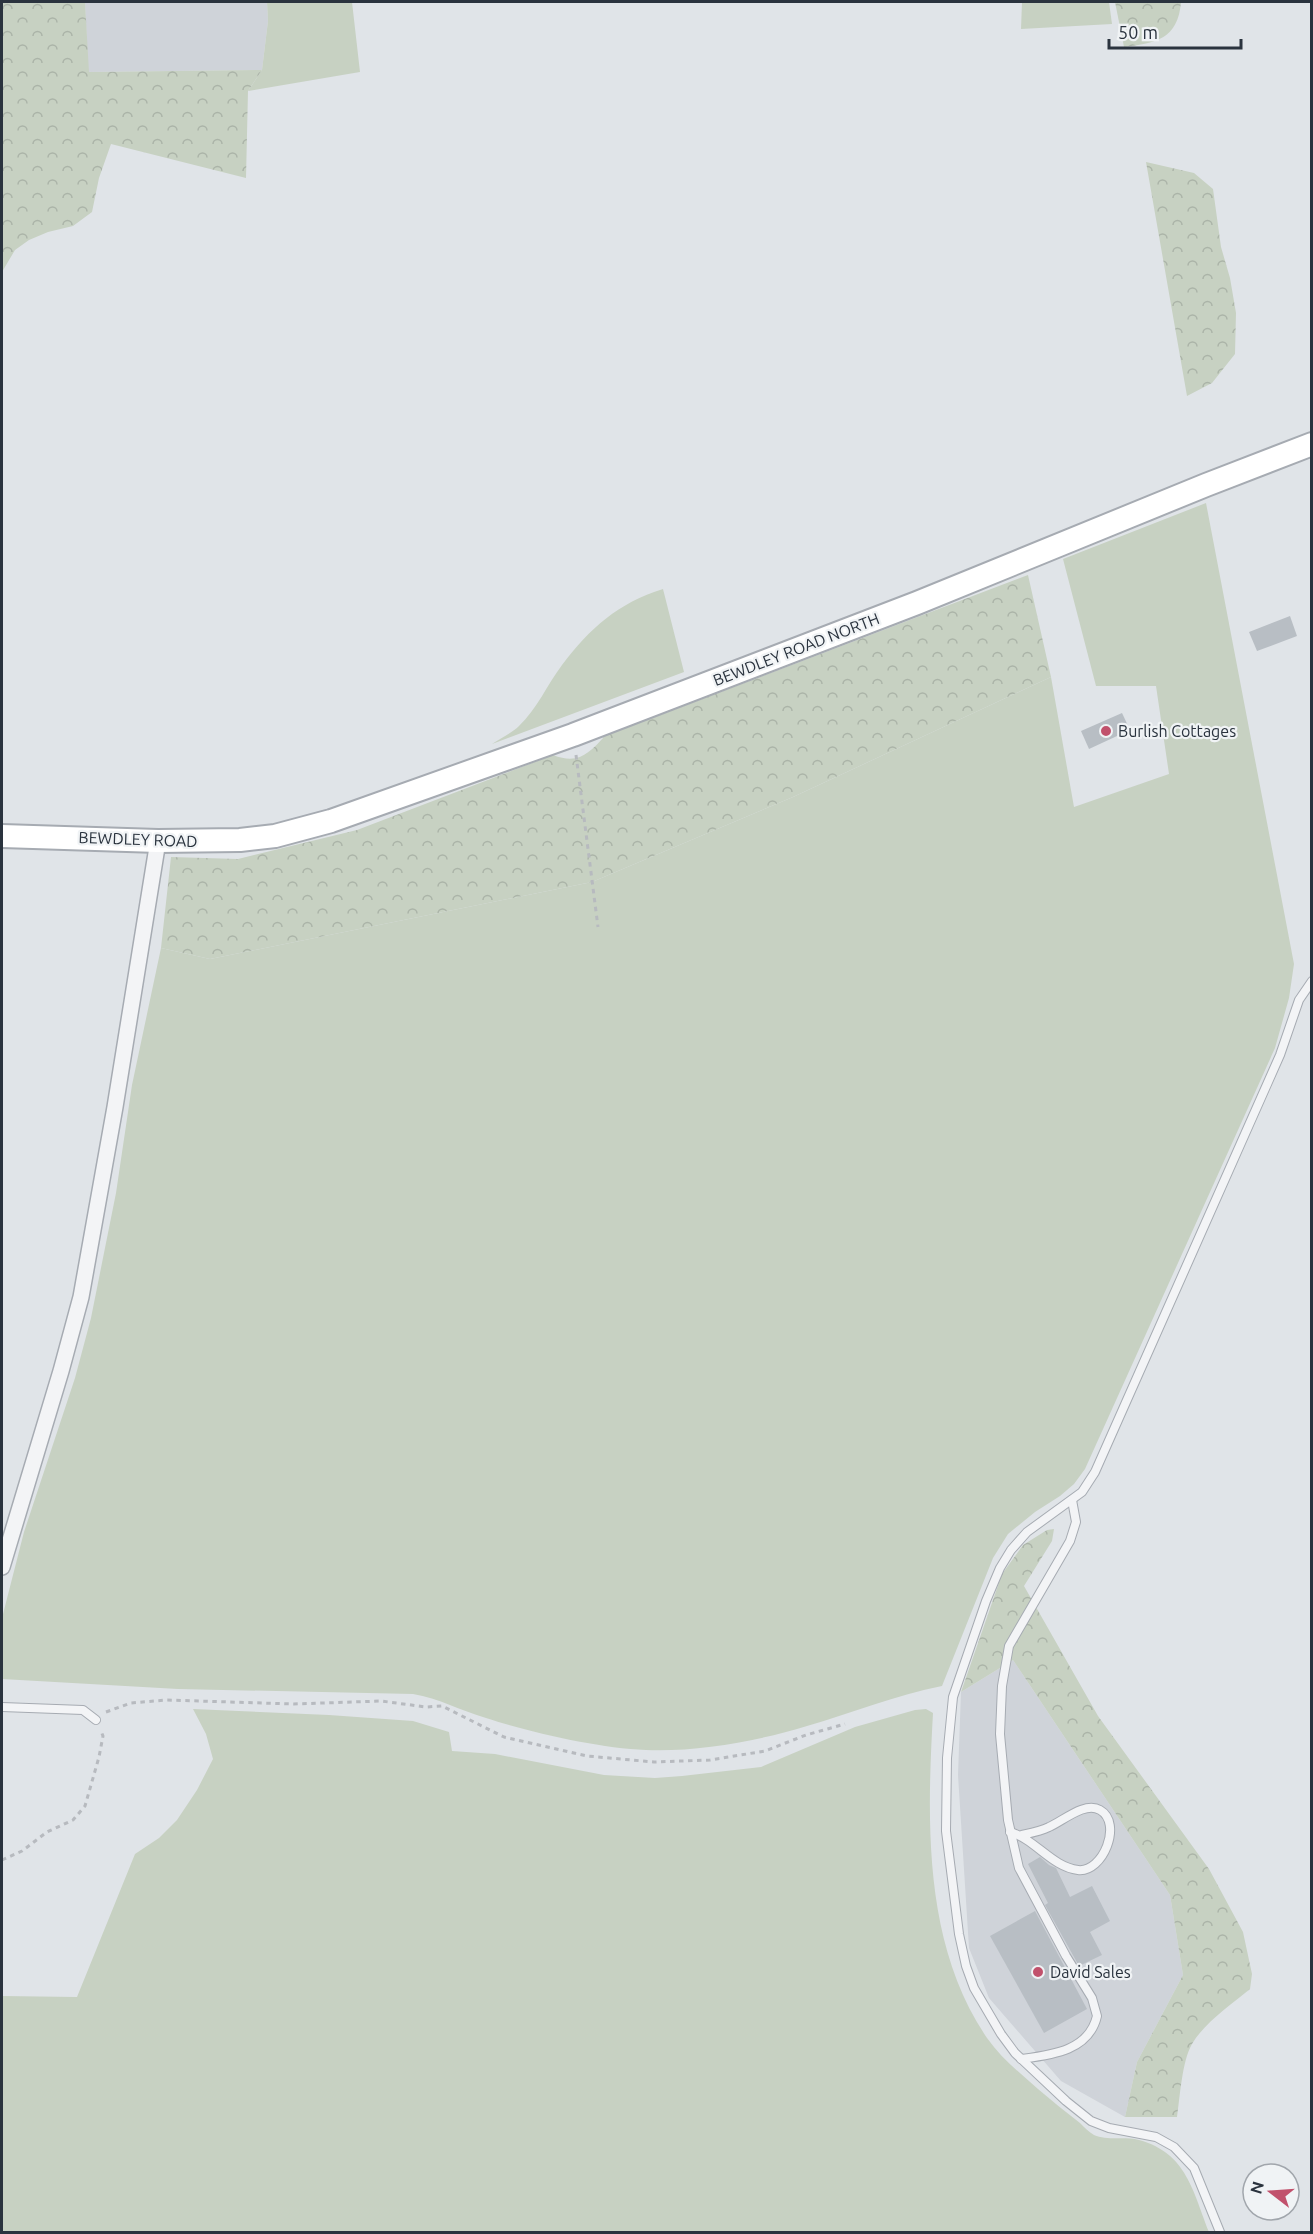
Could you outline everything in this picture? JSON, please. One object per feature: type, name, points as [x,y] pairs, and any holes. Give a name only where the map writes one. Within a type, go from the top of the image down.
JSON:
[{"type":"main road","name":"BEWDLEY ROAD NORTH","points":[[275,836],[331,821],[573,735],[917,603],[1311,444]]},
{"type":"main road","name":"BEWDLEY ROAD","points":[[2,836],[158,841],[240,840],[275,836]]},
{"type":"street","points":[[2,1567],[81,1297],[115,1107],[158,841]]},
{"type":"lane","points":[[1220,2232],[1194,2168],[1174,2147],[1156,2137],[1109,2128],[1091,2121],[1021,2059],[986,2010],[974,1988],[966,1966],[956,1911],[946,1831],[948,1747],[953,1697],[986,1601],[1000,1568],[1011,1550],[1027,1532],[1082,1492],[1095,1472],[1281,1055],[1299,1000],[1311,981]]},
{"type":"lane","points":[[1021,2059],[1050,2055],[1075,2046],[1096,2024],[1097,2011],[1019,1868],[1010,1832],[999,1715],[1006,1657],[1015,1634],[1070,1541],[1076,1522],[1072,1500]]},
{"type":"lane","points":[[2,1707],[83,1710],[96,1720]]},
{"type":"lane","points":[[1010,1832],[1022,1835],[1065,1866],[1084,1870],[1092,1867],[1100,1859],[1110,1827],[1105,1814],[1100,1810],[1090,1808],[1048,1827],[1022,1835]]},
{"type":"path","points":[[573,735],[598,927]]},
{"type":"path","points":[[2,1860],[22,1851],[47,1832],[73,1820],[85,1806],[103,1736],[96,1720],[104,1713],[131,1703],[166,1700],[294,1704],[381,1701],[426,1707],[442,1706],[504,1737],[587,1756],[654,1762],[710,1760],[765,1751],[806,1735],[845,1724]]},
{"type":"shaded area","points":[[85,2],[267,2],[268,21],[262,70],[88,72]]},
{"type":"shaded area","points":[[1013,1660],[1170,1895],[1183,1975],[1137,2062],[1125,2117],[1061,2081],[989,1998],[969,1948],[958,1775],[961,1692]]},
{"type":"green space","points":[[2,2],[85,2],[89,72],[262,70],[248,91],[246,178],[111,144],[99,178],[92,212],[73,226],[48,232],[29,240],[15,250],[2,272]]},
{"type":"green space","points":[[267,2],[352,2],[360,72],[248,91],[262,70],[268,21]]},
{"type":"green space","points":[[1022,2],[1109,2],[1112,24],[1021,29]]},
{"type":"green space","points":[[1115,2],[1181,2],[1175,24],[1163,37],[1155,41],[1124,47]]},
{"type":"green space","points":[[1146,162],[1194,173],[1213,189],[1221,247],[1230,278],[1236,313],[1235,354],[1212,383],[1187,396]]},
{"type":"green space","points":[[1206,503],[1294,964],[1289,998],[1275,1048],[1085,1469],[1074,1484],[1060,1496],[1035,1512],[1008,1534],[993,1558],[942,1686],[768,1736],[707,1747],[646,1750],[587,1743],[544,1734],[504,1724],[432,1698],[413,1694],[178,1689],[2,1679],[2,1618],[24,1532],[75,1378],[91,1318],[116,1193],[132,1085],[161,948],[210,959],[592,882],[793,797],[1051,677],[1074,807],[1169,774],[1156,686],[1096,686],[1063,559]]},
{"type":"green space","points":[[1028,575],[1051,677],[793,797],[592,882],[210,959],[161,948],[171,857],[238,859],[357,830],[553,755],[570,759],[577,758],[594,748],[605,736]]},
{"type":"green space","points":[[663,589],[684,672],[492,744],[519,726],[537,705],[562,665],[594,628],[619,609]]},
{"type":"green space","points":[[1054,1529],[1052,1541],[1024,1586],[1098,1716],[1209,1869],[1243,1932],[1252,1974],[1250,1989],[1211,2021],[1192,2044],[1184,2069],[1177,2117],[1125,2117],[1137,2062],[1183,1975],[1170,1895],[1013,1660],[961,1692],[1002,1574],[1023,1545],[1047,1530]]},
{"type":"green space","points":[[193,1709],[413,1721],[449,1732],[452,1751],[495,1754],[604,1775],[655,1778],[761,1767],[855,1727],[926,1709],[933,1713],[930,1796],[934,1881],[940,1922],[951,1963],[966,2001],[987,2038],[1005,2059],[1090,2132],[1105,2138],[1139,2140],[1168,2154],[1186,2176],[1209,2232],[2,2232],[2,1996],[77,1997],[135,1854],[159,1838],[177,1820],[197,1790],[213,1759],[206,1734]]},
{"type":"building","points":[[1290,616],[1297,636],[1257,651],[1249,632]]},
{"type":"building","name":"Burlish Cottages","points":[[1122,713],[1130,730],[1089,749],[1081,731]]},
{"type":"building","points":[[1040,1857],[1056,1868],[1070,1897],[1092,1886],[1110,1921],[1090,1932],[1102,1955],[1079,1966],[1045,1905],[1048,1903],[1028,1864]]},
{"type":"building","name":"David Sales","points":[[1035,1911],[1087,2009],[1044,2033],[990,1936]]},
{"type":"place","name":"Burlish Cottages","points":[[1106,731]]},
{"type":"place","name":"David Sales","points":[[1038,1972]]}]
